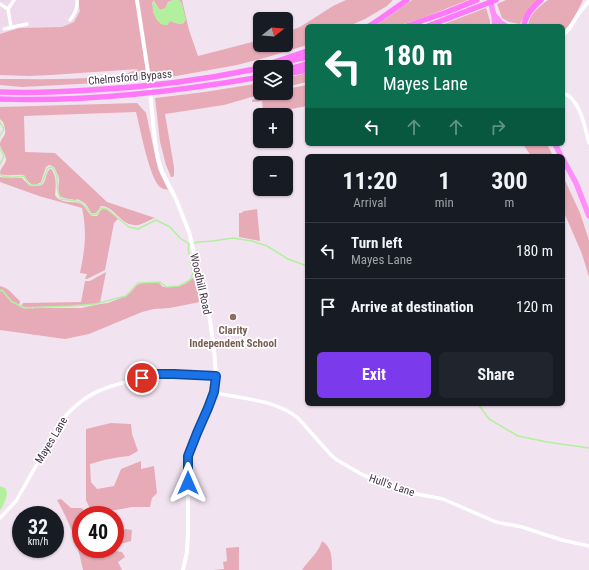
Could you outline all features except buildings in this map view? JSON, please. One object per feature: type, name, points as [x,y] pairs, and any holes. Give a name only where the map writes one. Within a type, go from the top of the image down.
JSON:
[{"type":"highway","points":[[371,24],[407,0]]},
{"type":"highway","points":[[414,24],[477,0]]},
{"type":"highway","points":[[433,24],[496,0]]},
{"type":"highway","points":[[524,24],[530,11],[541,0]]},
{"type":"highway","points":[[280,60],[305,52]]},
{"type":"highway","name":"Chelmsford Bypass","points":[[290,60],[305,56]]},
{"type":"highway","points":[[293,68],[305,65]]},
{"type":"highway","name":"Chelmsford Bypass","points":[[0,92],[68,91],[137,87],[179,83],[253,69]]},
{"type":"highway","points":[[293,73],[305,70]]},
{"type":"highway","name":"Chelmsford Bypass","points":[[0,99],[38,100],[121,96],[253,78]]},
{"type":"main road","points":[[490,0],[495,24]]},
{"type":"main road","points":[[494,16],[503,24]]},
{"type":"main road","points":[[565,164],[576,184],[588,213]]},
{"type":"street","points":[[8,9],[14,0]]},
{"type":"street","points":[[70,20],[75,14],[77,0]]},
{"type":"street","name":"Woodhill Road","points":[[137,0],[148,72],[158,159],[162,172],[187,225],[210,320],[214,349],[216,376],[214,392],[188,456],[188,533],[183,570]]},
{"type":"street","points":[[565,33],[589,1]]},
{"type":"street","points":[[0,4],[8,9],[12,27]]},
{"type":"street","points":[[4,29],[27,24]]},
{"type":"street","points":[[565,93],[568,94],[573,99],[579,110],[589,143]]},
{"type":"street","name":"Mayes Lane","points":[[0,518],[16,501],[62,420],[71,410],[91,394],[117,384],[157,374],[216,376]]},
{"type":"street","name":"Hull's Lane","points":[[214,392],[261,402],[293,414],[337,460],[363,475],[412,493],[443,499],[496,522],[522,527],[562,540],[589,546]]},
{"type":"shaded area","points":[[0,0],[78,0],[80,11],[75,22],[62,27],[19,28],[0,34]]},
{"type":"shaded area","points":[[78,0],[174,0],[168,2],[166,8],[161,10],[154,1],[152,3],[154,9],[153,12],[161,24],[171,21],[179,24],[184,23],[182,4],[179,0],[182,0],[189,30],[198,56],[253,42],[253,52],[284,52],[237,65],[154,80],[22,87],[0,85],[0,79],[89,78],[120,74],[138,69],[29,76],[0,75],[0,34],[19,28],[62,27],[74,22],[80,11]]},
{"type":"shaded area","points":[[153,0],[158,8],[163,10],[170,1],[179,0],[182,4],[186,20],[182,24],[171,21],[168,25],[161,24],[154,13],[152,6]]},
{"type":"shaded area","points":[[346,0],[393,0],[387,6],[354,24],[305,24],[305,46],[293,49],[293,30],[300,27],[333,6]]},
{"type":"shaded area","points":[[412,0],[468,0],[404,24],[378,24]]},
{"type":"shaded area","points":[[506,0],[538,0],[528,11],[520,24],[509,22],[502,18],[497,4]]},
{"type":"shaded area","points":[[548,0],[583,0],[573,20],[565,30],[565,24],[528,24],[530,18],[538,8]]},
{"type":"shaded area","points":[[486,8],[490,21],[490,24],[444,24]]},
{"type":"shaded area","points":[[305,73],[305,82],[293,85],[293,76]]},
{"type":"shaded area","points":[[253,84],[253,97],[224,105],[165,114],[174,167],[174,175],[171,177],[160,142],[155,98]]},
{"type":"shaded area","points":[[305,85],[305,106],[293,109],[263,108],[262,101],[252,102],[252,100],[293,100],[293,88]]},
{"type":"shaded area","points":[[137,103],[146,113],[158,169],[168,190],[160,187],[152,173],[136,112],[24,116],[25,152],[55,153],[107,202],[155,218],[142,224],[134,225],[125,222],[106,207],[101,206],[96,213],[91,213],[86,204],[80,200],[60,196],[58,190],[59,177],[53,166],[49,165],[46,167],[41,182],[35,185],[31,184],[24,175],[0,174],[6,160],[0,145],[5,134],[5,128],[0,119],[0,107]]},
{"type":"shaded area","points":[[524,146],[548,146],[552,154],[530,154]]},
{"type":"shaded area","points":[[50,169],[55,178],[55,195],[60,200],[81,204],[92,216],[97,216],[101,210],[106,209],[118,219],[114,223],[105,270],[87,279],[85,279],[87,274],[80,273],[85,240],[82,208],[39,196],[0,182],[0,177],[22,178],[31,186],[42,185]]},
{"type":"shaded area","points":[[565,180],[580,213],[589,240],[589,277],[582,254],[565,215]]},
{"type":"shaded area","points":[[257,209],[260,241],[239,237],[239,213]]},
{"type":"shaded area","points":[[106,272],[100,303],[81,306],[21,306],[23,303],[81,302],[85,281],[90,281]]},
{"type":"shaded area","points":[[193,278],[197,285],[200,302],[142,312],[89,334],[65,339],[0,330],[0,286],[11,292],[20,301],[19,306],[24,308],[81,308],[108,303],[126,296],[137,285],[142,283],[158,282],[163,287],[175,287],[185,284]]},
{"type":"shaded area","points":[[111,423],[131,424],[132,434],[138,451],[129,456],[90,464],[91,482],[97,489],[114,486],[121,469],[141,461],[141,469],[154,466],[157,493],[152,498],[150,507],[124,508],[124,506],[89,506],[86,500],[86,429]]},
{"type":"shaded area","points":[[0,486],[5,488],[7,494],[0,510]]},
{"type":"shaded area","points":[[61,499],[72,508],[72,532],[64,513],[64,506],[60,506],[57,500]]},
{"type":"shaded area","points":[[125,529],[132,530],[131,541],[124,543]]},
{"type":"shaded area","points":[[322,541],[330,550],[332,570],[302,570],[316,553]]},
{"type":"shaded area","points":[[239,547],[239,570],[214,570],[224,569],[223,562],[227,561],[226,548]]},
{"type":"shaded area","points":[[80,558],[124,558],[118,562],[122,570],[83,570]]},
{"type":"waterway","points":[[0,122],[4,129],[0,136]]},
{"type":"waterway","points":[[0,148],[4,156],[0,164]]},
{"type":"waterway","points":[[0,175],[9,177],[24,176],[29,185],[40,185],[48,168],[52,167],[56,174],[58,191],[61,199],[79,202],[85,206],[92,215],[97,214],[101,208],[107,209],[129,227],[138,229],[156,220],[170,227],[180,238],[189,244],[233,238],[252,241],[267,246],[288,259],[305,265]]},
{"type":"waterway","points":[[0,291],[2,290],[11,301],[24,308],[95,304],[126,296],[138,283],[160,282],[166,287],[179,286],[190,280],[193,273],[188,248],[189,245]]},
{"type":"waterway","points":[[479,406],[489,419],[518,436],[589,448]]},
{"type":"place","name":"Clarity Independent School","points":[[233,317]]},
{"type":"route","points":[[142,378],[157,374],[216,376],[214,392],[188,456],[188,483]]}]
